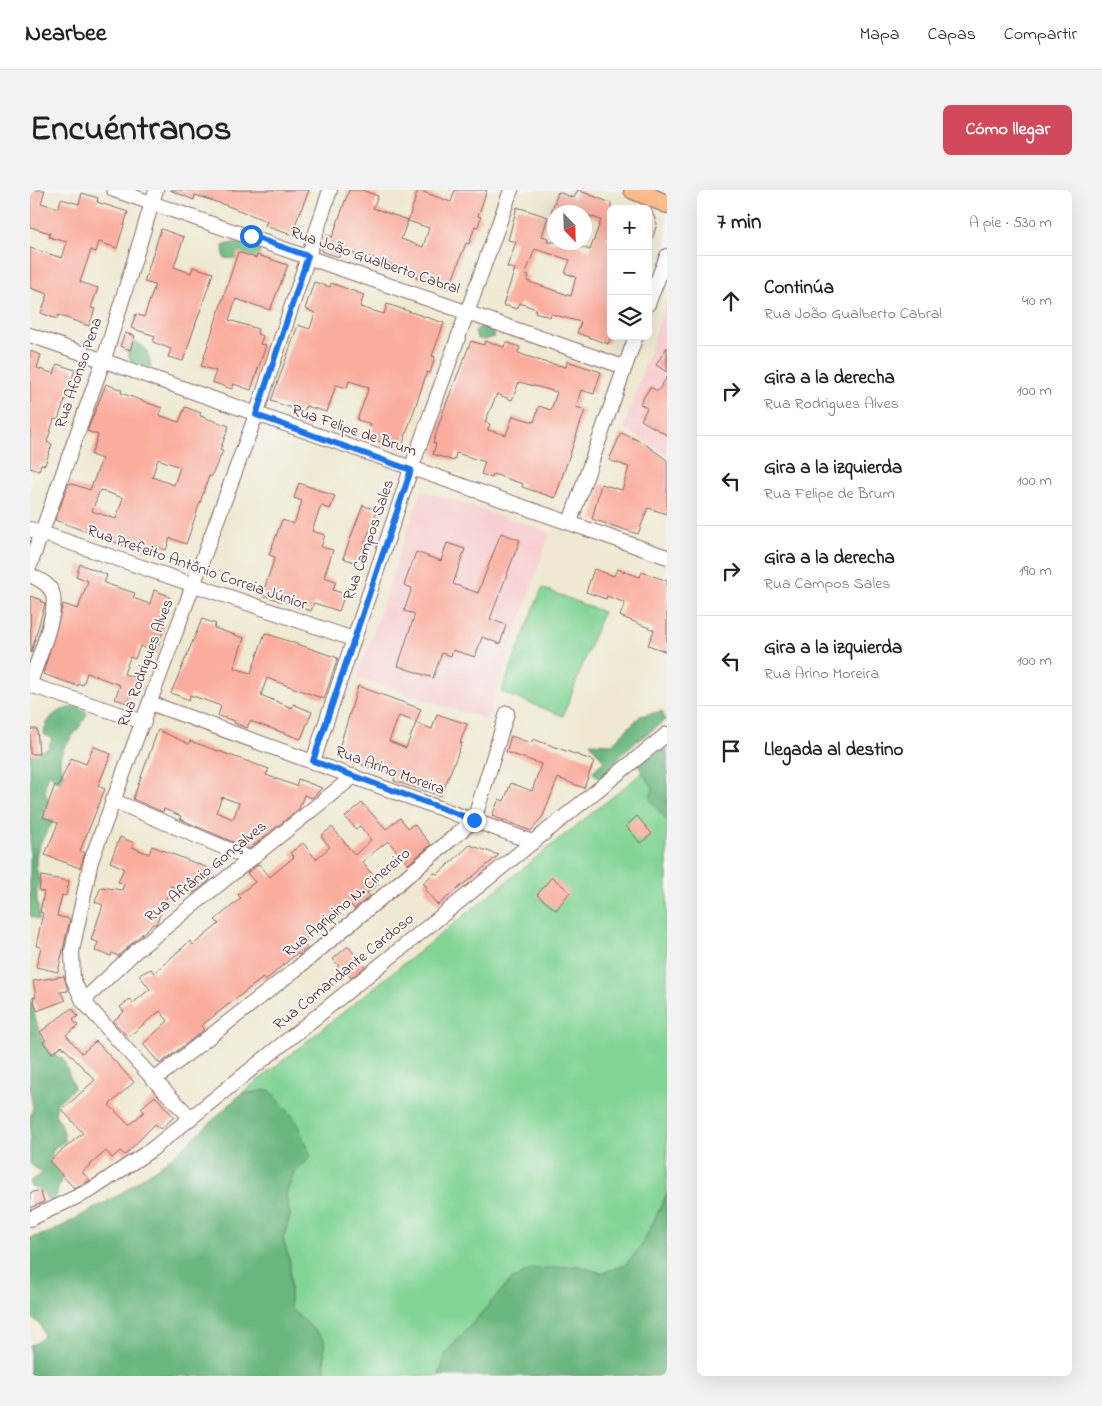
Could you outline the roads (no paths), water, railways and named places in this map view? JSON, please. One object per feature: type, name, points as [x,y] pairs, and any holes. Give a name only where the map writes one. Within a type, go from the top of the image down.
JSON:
[{"type":"main road","points":[[633,190],[667,204]]},
{"type":"street","name":"Rua João Gualberto Cabral","points":[[114,190],[624,367]]},
{"type":"street","name":"Rua Afonso Pena","points":[[30,565],[36,531],[104,359],[156,190]]},
{"type":"street","name":"Rua Rodrigues Alves","points":[[191,1118],[154,1080],[83,1000],[73,980],[72,951],[90,860],[144,722],[256,415],[330,190]]},
{"type":"street","name":"Rua Campos Sales","points":[[313,761],[411,470],[511,190]]},
{"type":"street","points":[[652,295],[667,256]]},
{"type":"street","name":"Rua Felipe de Brum","points":[[30,335],[104,359],[411,470],[570,522],[667,557]]},
{"type":"street","points":[[570,522],[634,340]]},
{"type":"street","name":"Rua Prefeito Antônio Correia Júnior","points":[[36,531],[353,639]]},
{"type":"street","points":[[30,575],[42,581],[52,592],[53,609],[30,684],[144,722]]},
{"type":"street","name":"Rua Arino Moreira","points":[[150,703],[534,842]]},
{"type":"street","points":[[474,820],[507,713]]},
{"type":"street","name":"Rua Comandante Cardoso","points":[[30,1219],[57,1208],[111,1178],[191,1118],[667,734]]},
{"type":"street","name":"Rua Afrânio Gonçalves","points":[[83,1000],[137,950],[354,776]]},
{"type":"street","points":[[112,800],[251,859]]},
{"type":"street","name":"Rua Agripino N. Cinereiro","points":[[154,1080],[295,970],[474,820]]}]
